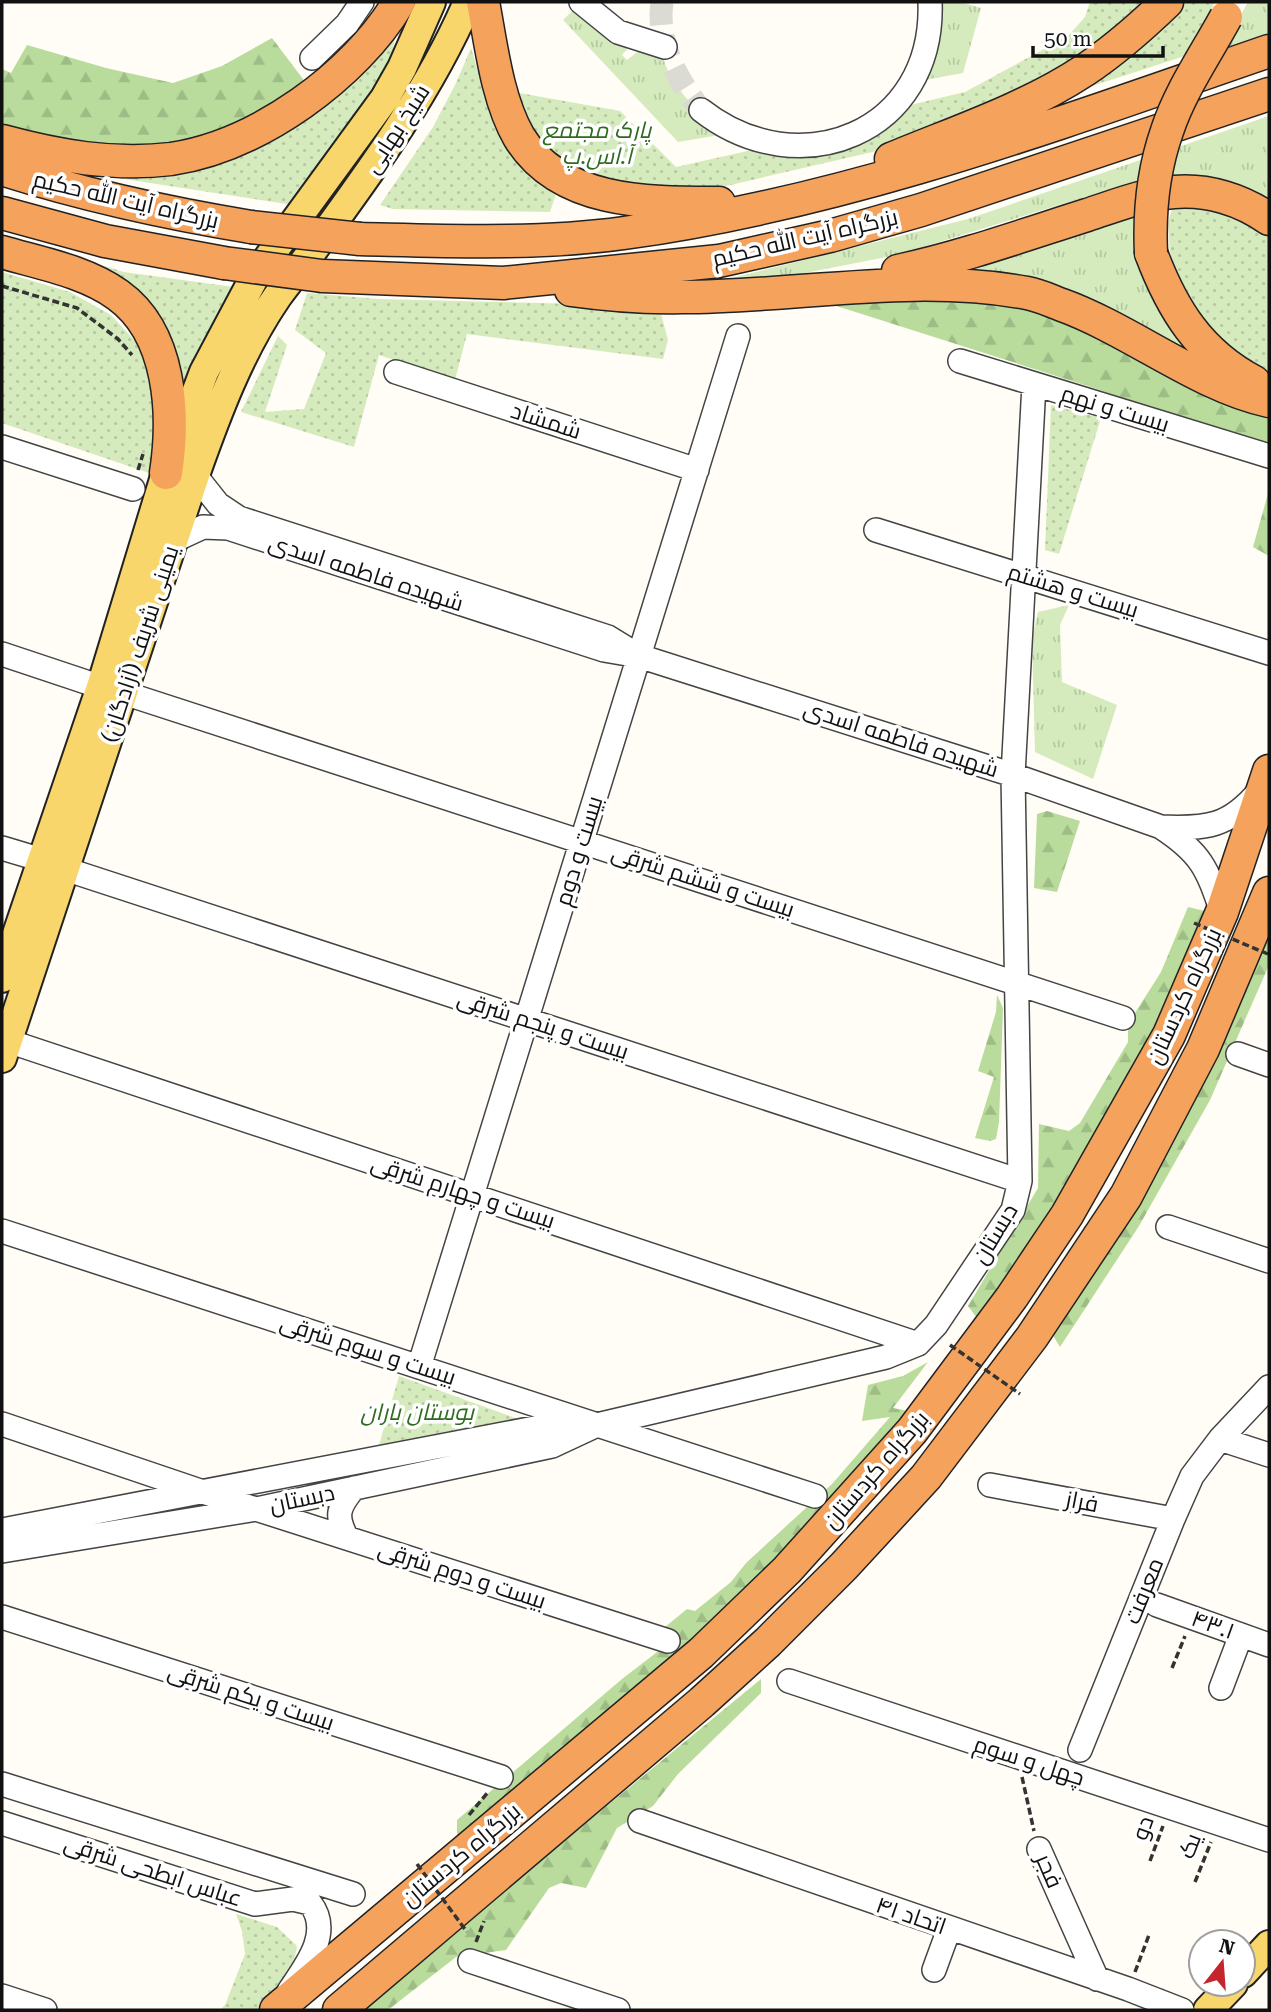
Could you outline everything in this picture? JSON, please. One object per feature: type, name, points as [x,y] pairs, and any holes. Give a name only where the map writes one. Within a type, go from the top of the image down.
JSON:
[{"type":"highway","points":[[2,141],[54,154],[102,161],[172,158],[219,145],[281,116],[315,95],[366,47],[388,21],[399,2]]},
{"type":"highway","points":[[483,2],[497,74],[515,128],[532,154],[569,184],[597,193],[660,201],[788,202],[1033,100],[1084,71],[1119,46],[1167,2]]},
{"type":"highway","points":[[1230,9],[1167,129],[1158,162],[1150,216],[1151,253],[1164,288],[1182,320],[1223,362],[1269,390]]},
{"type":"highway","name":"بزرگراه آیت الله حکیم","points":[[2,169],[113,201],[178,215],[251,227],[360,239],[529,241],[622,234],[788,202],[903,174],[1269,51]]},
{"type":"highway","name":"بزرگراه آیت الله حکیم","points":[[2,213],[105,241],[225,263],[318,262],[503,283],[719,261],[830,236],[921,210],[1269,94]]},
{"type":"highway","points":[[811,289],[934,263],[1136,200],[1174,192],[1220,196],[1247,206],[1269,219]]},
{"type":"highway","points":[[2,252],[91,281],[117,294],[141,320],[155,341],[162,360],[167,393],[169,440],[181,474]]},
{"type":"highway","points":[[503,283],[606,295],[683,298],[811,289],[975,285],[1031,294],[1098,320],[1226,386],[1269,401]]},
{"type":"highway","name":"بزرگراه کردستان","points":[[276,2010],[701,1653],[787,1570],[912,1431],[1012,1297],[1067,1214],[1169,1035],[1208,918],[1267,777]]},
{"type":"highway","name":"بزرگراه کردستان","points":[[338,2010],[702,1702],[845,1566],[926,1477],[1026,1346],[1126,1196],[1203,1049],[1269,893]]},
{"type":"main road","name":"شیخ بهایی","points":[[281,237],[385,98],[402,68],[431,2]]},
{"type":"main road","name":"شیخ بهایی","points":[[318,262],[424,91],[468,2]]},
{"type":"main road","name":"یمینی شریف (آزادگان)","points":[[5,1049],[53,864],[181,474],[205,373],[255,276],[281,237]]},
{"type":"main road","name":"یمینی شریف (آزادگان)","points":[[112,690],[175,540],[181,474],[215,419],[239,364],[277,297],[318,262]]},
{"type":"main road","name":"یمینی شریف (آزادگان)","points":[[2,978],[53,864]]},
{"type":"main road","points":[[1257,1958],[1269,1945]]},
{"type":"street","points":[[312,58],[347,24],[362,2]]},
{"type":"street","points":[[581,2],[618,32],[665,47]]},
{"type":"street","points":[[701,110],[716,122],[757,141],[799,146],[838,141],[872,126],[900,101],[916,77],[931,27],[930,2]]},
{"type":"street","name":"بیست و دوم","points":[[419,1367],[738,336]]},
{"type":"street","name":"بیست و نهم","points":[[960,361],[1269,456]]},
{"type":"street","name":"شمشاد","points":[[396,372],[697,470]]},
{"type":"street","name":"دبستان","points":[[2,1551],[256,1509],[552,1446],[597,1425],[886,1357],[918,1344],[928,1335],[1008,1217],[1018,1195],[1020,1181],[1013,775],[1034,384]]},
{"type":"street","points":[[2,446],[134,489]]},
{"type":"street","name":"شهیده فاطمه اسدی","points":[[181,474],[218,504],[231,521]]},
{"type":"street","name":"شهیده فاطمه اسدی","points":[[175,540],[203,527],[231,521],[604,650],[639,656],[1013,775],[1161,827]]},
{"type":"street","name":"بیست و هشتم","points":[[876,530],[1269,653]]},
{"type":"street","name":"بیست و ششم شرقی","points":[[2,654],[1123,1018]]},
{"type":"street","points":[[1161,827],[1198,828],[1228,820],[1242,809],[1267,777]]},
{"type":"street","points":[[1161,827],[1196,853],[1212,882],[1208,918]]},
{"type":"street","name":"بیست و پنجم شرقی","points":[[2,848],[1020,1181]]},
{"type":"street","name":"بیست و چهارم شرقی","points":[[5,1049],[472,1195],[918,1344]]},
{"type":"street","points":[[1238,1054],[1269,1065]]},
{"type":"street","points":[[1168,1227],[1269,1261]]},
{"type":"street","name":"بیست و سوم شرقی","points":[[2,1231],[815,1496]]},
{"type":"street","name":"معرفت","points":[[1080,1749],[1192,1476],[1220,1439],[1269,1387]]},
{"type":"street","points":[[2,1424],[203,1492]]},
{"type":"street","name":"دبستان","points":[[2,1531],[545,1426],[597,1425]]},
{"type":"street","points":[[1220,1439],[1269,1455]]},
{"type":"street","points":[[139,1504],[130,1498],[128,1486],[140,1470]]},
{"type":"street","name":"فراز","points":[[990,1485],[1173,1519]]},
{"type":"street","points":[[347,1538],[339,1518],[344,1500],[354,1488]]},
{"type":"street","name":"بیست و دوم شرقی","points":[[203,1492],[668,1641]]},
{"type":"street","name":"۴۳.۱","points":[[1157,1605],[1269,1645]]},
{"type":"street","name":"بیست و یکم شرقی","points":[[2,1617],[501,1777]]},
{"type":"street","points":[[1221,1688],[1241,1635]]},
{"type":"street","name":"چهل و سوم","points":[[789,1681],[1269,1840]]},
{"type":"street","name":"عباس ابطحی شرقی","points":[[2,1784],[353,1894]]},
{"type":"street","name":"اتحاد ۴۱","points":[[640,1821],[1182,2010]]},
{"type":"street","name":"عباس ابطحی شرقی","points":[[2,1823],[255,1904],[293,1899],[310,1903],[319,1918],[321,1928],[318,1939],[304,1969],[276,2010]]},
{"type":"street","name":"فجر","points":[[1039,1849],[1097,1979]]},
{"type":"street","points":[[255,1904],[267,1867]]},
{"type":"street","points":[[934,1970],[948,1928]]},
{"type":"street","points":[[470,1961],[618,2010]]},
{"type":"street","points":[[2,1996],[45,2010]]},
{"type":"path","points":[[2,286],[77,308],[118,339],[134,358]]},
{"type":"path","points":[[134,489],[144,442]]},
{"type":"path","points":[[1208,918],[1268,954]]},
{"type":"path","points":[[950,1345],[1020,1394]]},
{"type":"path","points":[[1172,1668],[1192,1618]]},
{"type":"path","name":"فجر","points":[[1017,1758],[1039,1849]]},
{"type":"path","points":[[467,1816],[501,1777]]},
{"type":"path","name":"دو","points":[[1150,1861],[1169,1807]]},
{"type":"path","name":"یک","points":[[1195,1882],[1218,1824]]},
{"type":"path","points":[[417,1864],[467,1932]]},
{"type":"path","points":[[1128,1989],[1149,1935]]},
{"type":"green space","points":[[935,2],[960,2],[981,8],[963,73],[919,81]]},
{"type":"green space","name":"پارک مجتمع آ.اس.پ","points":[[1090,2],[1150,2],[1072,61],[907,144],[700,192],[578,176],[528,128],[514,92],[620,111],[676,167],[752,150],[819,151],[902,107],[965,92],[1068,36],[1085,17]]},
{"type":"green space","points":[[1180,2],[1215,2],[1188,55],[1055,98]]},
{"type":"green space","points":[[1248,2],[1269,2],[1269,38],[1218,56]]},
{"type":"green space","points":[[574,9],[604,37],[629,47],[622,55],[627,60],[645,46],[661,50],[677,87],[726,134],[678,142],[563,20]]},
{"type":"green space","points":[[397,26],[392,55],[369,98],[294,205],[98,175],[324,103],[347,87]]},
{"type":"green space","points":[[272,38],[309,87],[237,129],[150,148],[85,150],[2,131],[2,69],[11,73],[27,45],[106,68],[173,83],[222,66]]},
{"type":"green space","points":[[471,48],[490,111],[557,191],[550,212],[393,209],[380,205],[433,127]]},
{"type":"green space","points":[[1269,116],[1269,206],[1143,182],[1095,194],[897,255],[758,282],[724,280],[968,219]]},
{"type":"green space","points":[[1175,200],[1211,203],[1269,230],[1269,383],[1236,365],[1184,296],[1170,252],[1168,222]]},
{"type":"green space","points":[[1136,204],[1140,257],[1151,292],[1172,330],[1198,365],[959,270]]},
{"type":"green space","points":[[2,235],[124,272],[241,288],[184,404],[180,370],[162,328],[2,246]]},
{"type":"green space","points":[[2,272],[70,292],[111,315],[150,357],[162,442],[149,473],[2,423]]},
{"type":"green space","points":[[307,293],[378,299],[659,306],[668,340],[663,359],[467,334],[455,380],[379,355],[354,447],[241,412],[278,336],[287,345],[265,412],[304,409],[326,353],[295,330]]},
{"type":"green space","points":[[821,301],[993,302],[1047,314],[1224,399],[1269,415],[1269,450],[1094,388]]},
{"type":"green space","points":[[1051,405],[1101,418],[1059,554],[1045,550]]},
{"type":"green space","points":[[1269,490],[1269,556],[1253,547]]},
{"type":"green space","points":[[1069,605],[1060,625],[1062,682],[1117,705],[1093,779],[1035,752],[1032,638],[1038,612]]},
{"type":"green space","points":[[1047,811],[1080,821],[1057,892],[1034,888],[1037,814]]},
{"type":"green space","points":[[1188,907],[1205,911],[1177,984],[1063,1195],[980,1322],[968,1306],[1038,1188],[1039,1124],[1069,1131],[1080,1123],[1128,1042],[1128,1024],[1161,972]]},
{"type":"green space","points":[[1269,922],[1269,965],[1210,1100],[1139,1226],[1060,1347],[1051,1332]]},
{"type":"green space","points":[[997,995],[1003,1008],[999,1122],[996,1139],[990,1141],[975,1138],[994,1077],[978,1071],[996,1012]]},
{"type":"green space","points":[[928,1362],[893,1408],[908,1411],[821,1518],[709,1627],[457,1841],[457,1820],[622,1679],[674,1639],[659,1632],[687,1609],[695,1611],[731,1582],[746,1563],[832,1484],[890,1417],[862,1421],[868,1385],[903,1376]]},
{"type":"green space","name":"بوستان باران","points":[[399,1376],[518,1419],[379,1445]]},
{"type":"green space","points":[[761,1679],[761,1693],[678,1774],[653,1806],[617,1828],[586,1888],[561,1883],[549,1888],[506,1950],[456,1957],[388,2010],[359,2010]]},
{"type":"green space","points":[[236,1914],[277,1927],[297,1946],[293,1967],[277,1993],[257,2010],[220,2010],[225,2005],[245,1954],[242,1931]]},
{"type":"tunnel","points":[[662,2],[662,32],[670,60],[701,110]]}]
